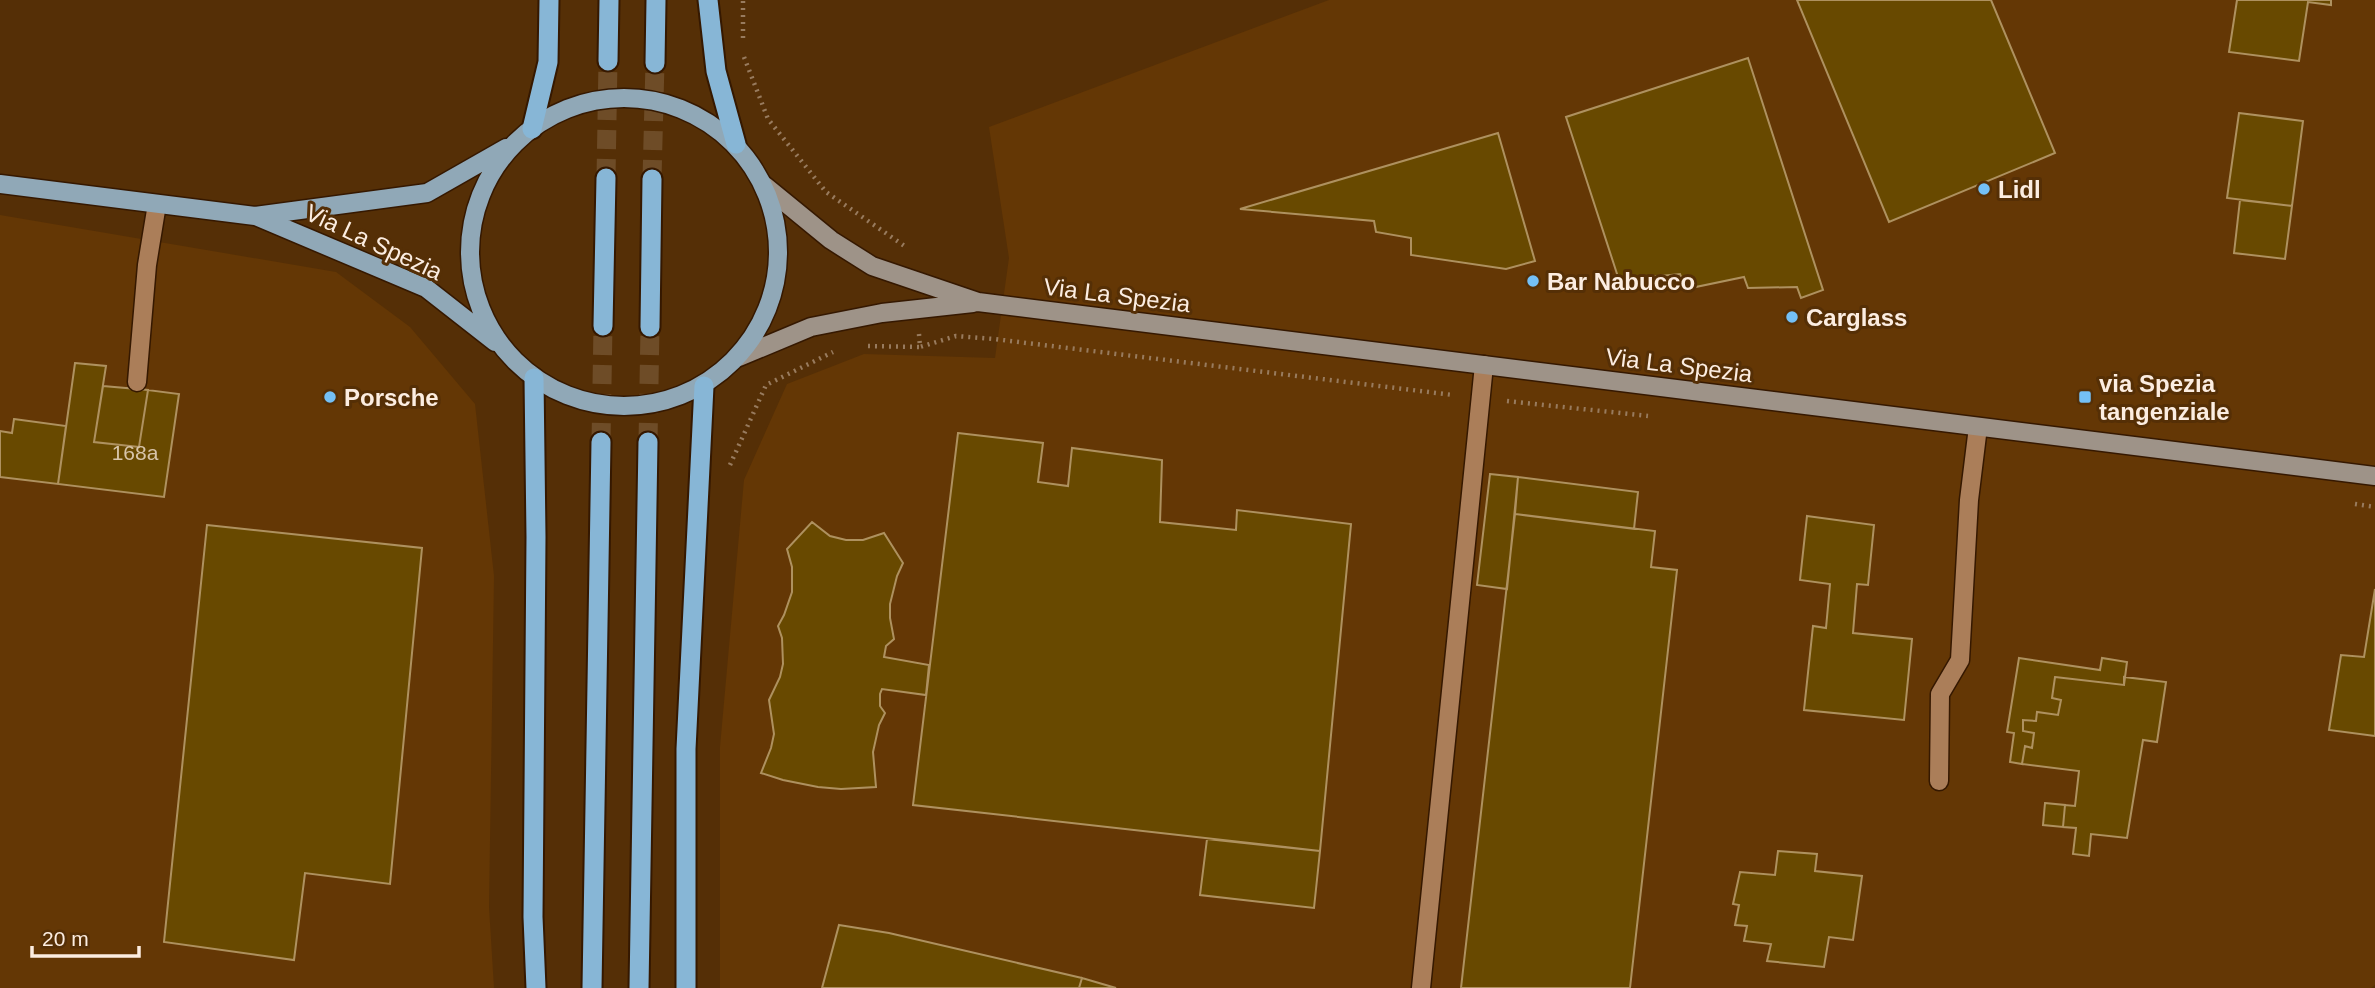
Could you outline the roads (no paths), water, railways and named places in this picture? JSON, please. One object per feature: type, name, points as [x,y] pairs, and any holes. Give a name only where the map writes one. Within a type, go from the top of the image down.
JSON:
[{"type":"highway","points":[[532,129],[548,62],[549,0]]},
{"type":"highway","points":[[608,61],[609,0]]},
{"type":"highway","points":[[655,63],[656,0]]},
{"type":"highway","points":[[708,0],[716,71],[736,144]]},
{"type":"highway","points":[[603,326],[606,178]]},
{"type":"highway","points":[[650,327],[652,179]]},
{"type":"highway","points":[[534,378],[536,537],[533,917],[536,988]]},
{"type":"highway","points":[[686,988],[686,748],[704,386]]},
{"type":"highway","points":[[592,988],[601,442]]},
{"type":"highway","points":[[639,988],[648,442]]},
{"type":"main road","name":"Via La Spezia","points":[[0,184],[255,216],[427,193],[509,147],[549,115],[597,99],[648,98],[696,114],[736,144],[765,186],[831,240],[872,266],[978,302],[2375,476]]},
{"type":"main road","name":"Via La Spezia","points":[[502,347],[480,309],[469,267],[471,223],[485,183],[509,147]]},
{"type":"main road","name":"Via La Spezia","points":[[255,216],[426,288],[502,347],[534,378],[574,399],[618,407],[663,403],[704,386],[739,357],[765,320],[778,276],[778,230],[765,186]]},
{"type":"main road","name":"Via La Spezia","points":[[739,357],[811,327],[882,313],[918,311],[978,302]]},
{"type":"street","points":[[137,382],[147,265],[157,204]]},
{"type":"street","points":[[1421,988],[1484,365]]},
{"type":"street","points":[[1939,780],[1940,694],[1960,660],[1969,500],[1978,427]]},
{"type":"tunnel","points":[[606,178],[608,61]]},
{"type":"tunnel","points":[[652,179],[655,63]]},
{"type":"tunnel","points":[[601,442],[603,326]]},
{"type":"tunnel","points":[[648,442],[650,327]]},
{"type":"place","name":"Lidl","points":[[1984,189]]},
{"type":"place","name":"Bar Nabucco","points":[[1533,281]]},
{"type":"place","name":"Carglass","points":[[1792,317]]},
{"type":"place","name":"Porsche","points":[[330,397]]},
{"type":"place","name":"via Spezia tangenziale","points":[[2085,397]]}]
